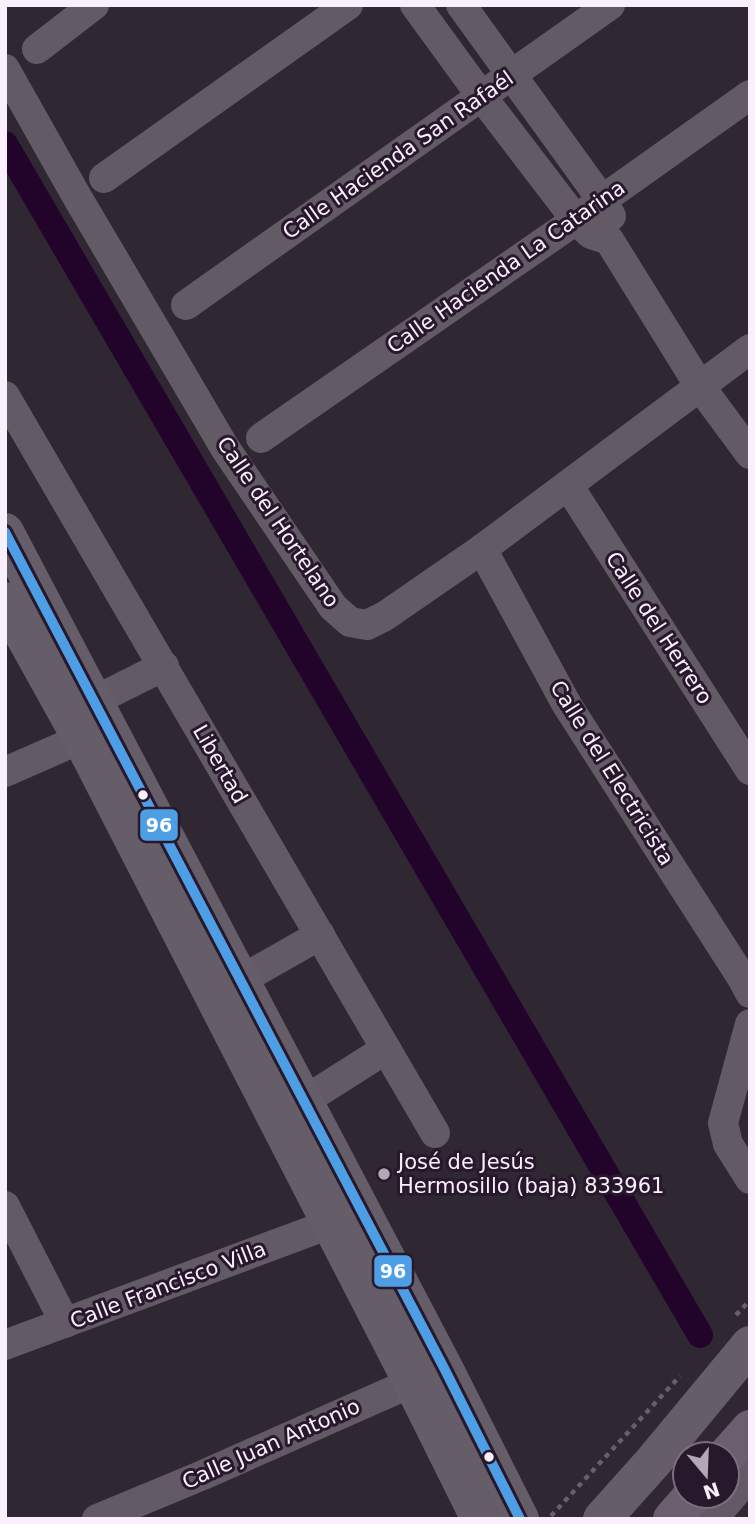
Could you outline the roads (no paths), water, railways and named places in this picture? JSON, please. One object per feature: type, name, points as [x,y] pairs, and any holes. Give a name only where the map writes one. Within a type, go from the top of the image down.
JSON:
[{"type":"main road","points":[[5,532],[87,720],[227,988],[330,1224],[520,1519]]},
{"type":"main road","points":[[5,601],[87,720]]},
{"type":"main road","points":[[227,988],[304,1101],[428,1375],[480,1519]]},
{"type":"main road","points":[[602,1519],[653,1462],[741,1333]]},
{"type":"main road","points":[[633,1519],[653,1462]]},
{"type":"street","points":[[37,49],[94,5]]},
{"type":"street","points":[[104,178],[348,5]]},
{"type":"street","points":[[415,5],[576,220],[591,234],[608,240],[699,385],[750,454]]},
{"type":"street","points":[[461,5],[602,200],[611,216],[608,240]]},
{"type":"street","name":"Calle Hacienda San Rafaél","points":[[186,305],[610,5]]},
{"type":"street","name":"Calle del Hortelano","points":[[5,69],[225,448],[333,607],[350,622],[368,625],[385,616],[482,549],[750,349]]},
{"type":"street","name":"Calle Hacienda La Catarina","points":[[261,438],[576,220],[750,95]]},
{"type":"street","name":"Libertad","points":[[5,396],[435,1133]]},
{"type":"street","name":"Calle del Herrero","points":[[568,485],[750,770]]},
{"type":"street","name":"Calle del Electricista","points":[[482,549],[567,705],[750,993]]},
{"type":"street","points":[[5,772],[87,720],[164,666]]},
{"type":"street","points":[[227,988],[320,935]]},
{"type":"street","points":[[750,1024],[723,1124],[728,1144],[750,1179]]},
{"type":"street","points":[[304,1101],[386,1049]]},
{"type":"street","points":[[5,1206],[65,1324]]},
{"type":"street","name":"Calle Francisco Villa","points":[[5,1345],[330,1224]]},
{"type":"street","name":"Calle Juan Antonio","points":[[97,1519],[428,1375]]},
{"type":"lane","points":[[722,1519],[750,1486]]},
{"type":"waterway","points":[[5,144],[700,1335]]},
{"type":"place","name":"José de Jesús Hermosillo (baja) 833961","points":[[384,1174]]}]
